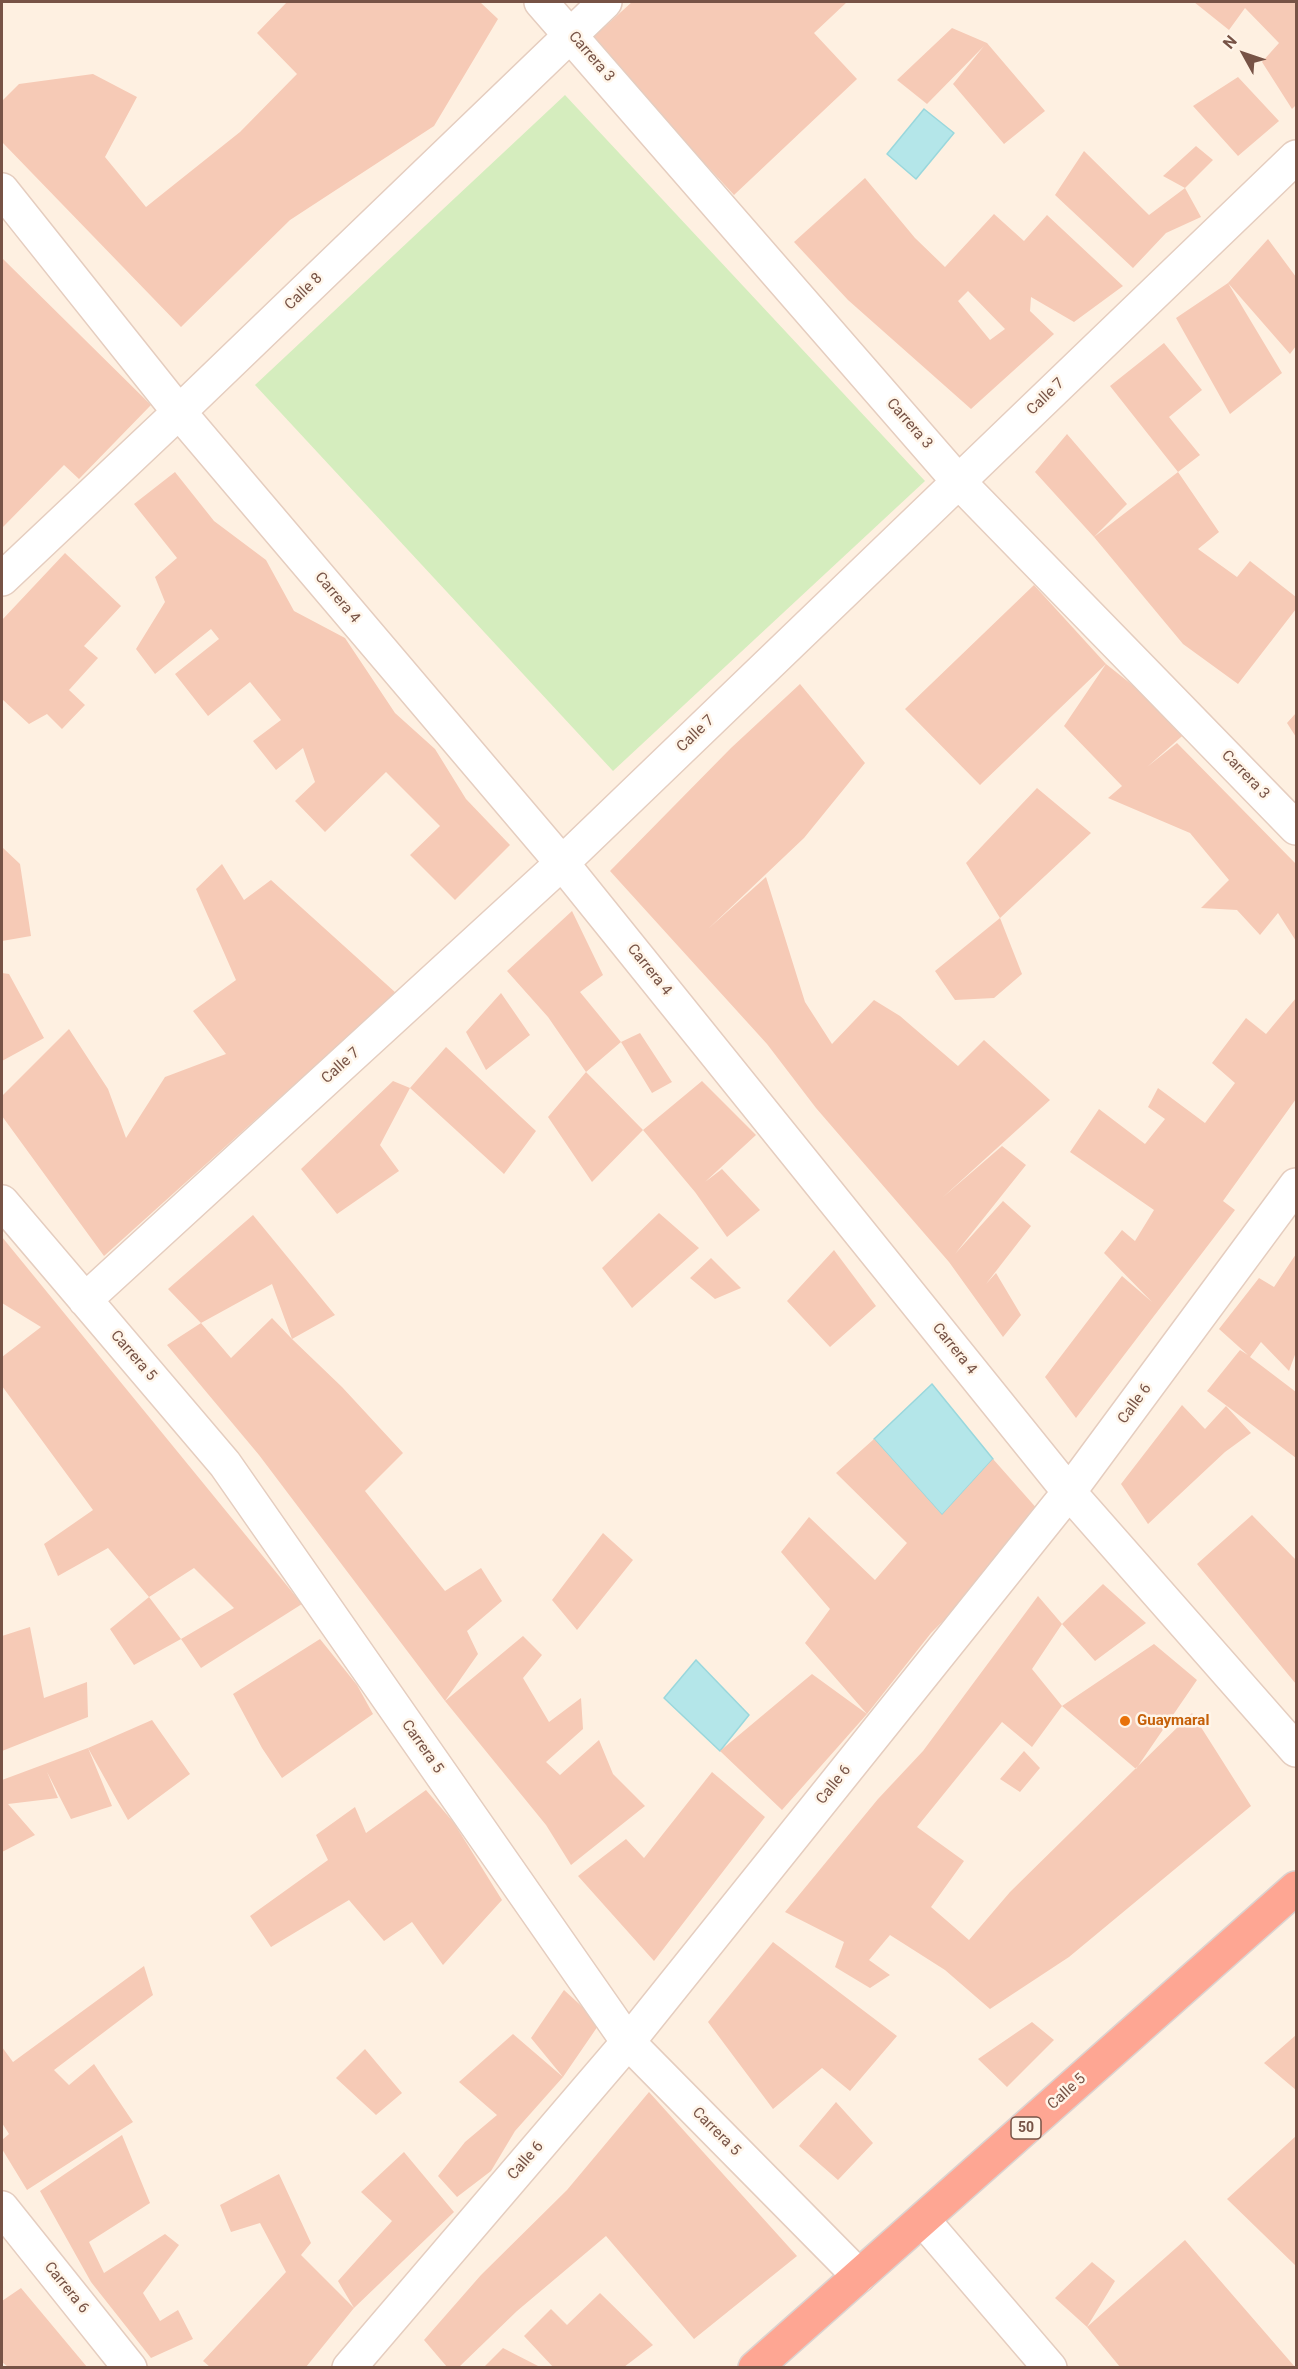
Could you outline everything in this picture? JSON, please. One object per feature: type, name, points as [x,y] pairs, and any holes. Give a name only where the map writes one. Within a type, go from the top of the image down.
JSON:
[{"type":"highway","name":"Calle 5","points":[[755,2367],[1296,1888]]},
{"type":"street","name":"Carrera 3","points":[[541,2],[572,34],[958,481],[1296,828]]},
{"type":"street","name":"Calle 8","points":[[2,579],[179,412],[604,2]]},
{"type":"street","name":"Calle 7","points":[[85,1300],[562,863],[1296,156]]},
{"type":"street","name":"Carrera 4","points":[[2,190],[179,412],[562,863],[1070,1492],[1296,1750]]},
{"type":"street","name":"Calle 6","points":[[349,2367],[628,2042],[1070,1492],[1296,1185]]},
{"type":"street","name":"Carrera 5","points":[[2,1202],[225,1464],[628,2042],[859,2276]]},
{"type":"street","name":"Carrera 6","points":[[2,2208],[130,2367]]},
{"type":"street","points":[[923,2220],[1050,2367]]},
{"type":"green space","points":[[565,95],[925,481],[613,771],[255,385]]},
{"type":"water","points":[[924,109],[954,133],[916,179],[887,154]]},
{"type":"water","points":[[932,1384],[993,1459],[942,1515],[874,1439]]},
{"type":"water","points":[[696,1660],[749,1715],[720,1751],[664,1698]]},
{"type":"building","points":[[287,2],[480,2],[498,19],[434,126],[290,220],[181,327],[2,142],[2,101],[19,84],[93,74],[137,97],[105,157],[146,207],[240,132],[297,74],[257,33]]},
{"type":"building","points":[[632,2],[847,2],[814,33],[857,79],[734,195],[590,40]]},
{"type":"building","points":[[1194,2],[1296,2],[1296,105],[1292,109],[1262,62],[1279,43],[1245,8],[1229,30]]},
{"type":"building","points":[[952,28],[987,43],[1045,111],[1004,144],[953,84],[984,46],[927,104],[897,80]]},
{"type":"building","points":[[1238,77],[1279,121],[1238,156],[1193,106]]},
{"type":"building","points":[[1196,146],[1213,160],[1185,188],[1163,176]]},
{"type":"building","points":[[1084,151],[1149,215],[1185,188],[1201,217],[1166,233],[1133,268],[1055,195]]},
{"type":"building","points":[[865,178],[915,238],[945,267],[994,214],[1024,241],[1047,215],[1123,286],[1074,322],[1031,297],[1030,311],[1054,334],[971,409],[848,300],[794,242]],"holes":[[[968,291],[1005,329],[990,340],[958,301]]]},
{"type":"building","points":[[1268,239],[1296,277],[1296,346],[1290,354],[1228,283]]},
{"type":"building","points":[[2,258],[151,405],[79,479],[64,465],[2,528]]},
{"type":"building","points":[[1228,283],[1282,373],[1230,414],[1176,318]]},
{"type":"building","points":[[1164,343],[1202,390],[1169,417],[1200,455],[1178,472],[1110,386]]},
{"type":"building","points":[[1067,434],[1127,504],[1094,537],[1035,472]]},
{"type":"building","points":[[175,472],[214,521],[266,560],[294,611],[345,638],[395,713],[435,749],[466,799],[510,845],[455,900],[410,855],[440,826],[386,772],[325,832],[295,801],[315,782],[303,748],[276,770],[253,741],[281,720],[250,682],[208,716],[175,674],[219,639],[211,629],[155,674],[136,649],[165,602],[155,577],[177,558],[134,504]]},
{"type":"building","points":[[1178,472],[1219,532],[1198,549],[1237,577],[1250,561],[1296,597],[1296,609],[1238,684],[1183,644],[1094,537]]},
{"type":"building","points":[[65,553],[121,606],[84,646],[98,658],[69,690],[85,705],[62,729],[47,714],[29,724],[2,699],[2,620]]},
{"type":"building","points":[[1034,585],[1106,664],[980,785],[905,709]]},
{"type":"building","points":[[1106,664],[1189,730],[1147,767],[1177,743],[1296,864],[1296,941],[1278,913],[1260,935],[1237,910],[1201,908],[1229,880],[1190,833],[1108,798],[1122,786],[1064,726]]},
{"type":"building","points":[[800,684],[865,763],[804,838],[708,929],[766,877],[805,1002],[832,1044],[874,1000],[900,1016],[958,1066],[984,1040],[1050,1100],[942,1198],[1002,1146],[1026,1165],[955,1254],[1003,1201],[1031,1226],[986,1284],[996,1273],[1021,1315],[1003,1337],[949,1262],[816,1108],[767,1044],[610,871],[731,748]]},
{"type":"building","points":[[1296,713],[1296,737],[1287,723]]},
{"type":"building","points":[[1037,788],[1091,833],[1000,918],[966,863]]},
{"type":"building","points":[[2,847],[20,864],[31,936],[2,941]]},
{"type":"building","points":[[222,864],[244,900],[271,880],[396,993],[104,1256],[2,1116],[2,1096],[69,1029],[108,1089],[126,1138],[165,1077],[226,1054],[193,1011],[236,980],[196,889]]},
{"type":"building","points":[[572,911],[603,975],[580,992],[621,1042],[586,1072],[548,1017],[507,971]]},
{"type":"building","points":[[1000,918],[1022,974],[994,998],[955,1000],[935,971]]},
{"type":"building","points":[[2,973],[9,974],[44,1038],[2,1061]]},
{"type":"building","points":[[501,993],[530,1035],[486,1070],[466,1032]]},
{"type":"building","points":[[1296,998],[1296,1099],[1223,1201],[1235,1210],[1076,1418],[1045,1377],[1122,1276],[1152,1302],[1104,1253],[1122,1230],[1135,1241],[1154,1210],[1070,1152],[1099,1109],[1145,1144],[1165,1119],[1148,1107],[1158,1088],[1205,1123],[1235,1083],[1212,1063],[1246,1018],[1266,1034]]},
{"type":"building","points":[[640,1033],[672,1082],[652,1093],[621,1042]]},
{"type":"building","points":[[446,1047],[536,1131],[504,1174],[410,1088]]},
{"type":"building","points":[[586,1072],[643,1130],[592,1182],[548,1117]]},
{"type":"building","points":[[393,1081],[410,1088],[380,1145],[399,1171],[337,1214],[301,1169]]},
{"type":"building","points":[[702,1081],[756,1135],[705,1182],[722,1169],[760,1210],[727,1237],[695,1192],[643,1130]]},
{"type":"building","points":[[659,1213],[699,1248],[632,1308],[602,1268]]},
{"type":"building","points":[[253,1215],[335,1315],[292,1339],[272,1284],[201,1323],[168,1289]]},
{"type":"building","points":[[2,1237],[302,1604],[201,1668],[181,1639],[234,1608],[194,1568],[149,1597],[108,1548],[58,1576],[44,1544],[93,1510],[2,1386],[2,1357],[41,1327],[2,1303]]},
{"type":"building","points":[[834,1250],[876,1306],[830,1347],[787,1301]]},
{"type":"building","points":[[1296,1254],[1296,1352],[1289,1371],[1261,1342],[1250,1357],[1296,1392],[1296,1458],[1207,1391],[1240,1350],[1248,1355],[1219,1329],[1259,1278],[1274,1287]]},
{"type":"building","points":[[711,1258],[741,1288],[715,1299],[690,1278]]},
{"type":"building","points":[[272,1318],[342,1387],[403,1453],[365,1491],[445,1591],[481,1568],[502,1601],[467,1631],[478,1654],[445,1701],[259,1455],[167,1345],[201,1323],[231,1358]]},
{"type":"building","points":[[1182,1405],[1205,1429],[1226,1406],[1251,1433],[1225,1452],[1148,1524],[1121,1484]]},
{"type":"building","points":[[874,1439],[942,1515],[993,1459],[1039,1511],[965,1599],[931,1633],[867,1714],[805,1643],[830,1609],[781,1552],[809,1517],[875,1580],[907,1543],[836,1473]]},
{"type":"building","points":[[1252,1515],[1296,1560],[1296,1684],[1197,1564]]},
{"type":"building","points":[[603,1533],[633,1560],[577,1630],[552,1600]]},
{"type":"building","points":[[1103,1584],[1146,1623],[1095,1661],[1062,1624]]},
{"type":"building","points":[[1038,1596],[1062,1624],[1032,1669],[1062,1706],[1154,1644],[1197,1680],[1138,1766],[1192,1713],[1251,1806],[1069,1957],[990,2009],[945,1970],[890,1935],[869,1960],[890,1975],[870,1988],[835,1967],[844,1942],[785,1912],[878,1799],[923,1751]],"holes":[[[1062,1706],[1135,1769],[1010,1892],[969,1940],[931,1907],[964,1861],[917,1827],[1002,1722],[1032,1747]]]},
{"type":"building","points":[[149,1597],[181,1639],[134,1665],[110,1629]]},
{"type":"building","points":[[30,1627],[44,1698],[87,1682],[88,1717],[2,1751],[2,1636]]},
{"type":"building","points":[[523,1636],[542,1655],[523,1678],[549,1722],[581,1698],[583,1729],[546,1762],[560,1775],[599,1740],[613,1774],[645,1806],[571,1865],[546,1825],[445,1701]]},
{"type":"building","points":[[320,1639],[357,1685],[373,1714],[282,1778],[262,1748],[233,1694]]},
{"type":"building","points":[[812,1674],[867,1714],[782,1810],[720,1751]]},
{"type":"building","points":[[152,1720],[190,1774],[128,1820],[88,1748]]},
{"type":"building","points":[[88,1748],[112,1806],[71,1819],[47,1772],[58,1798],[8,1804],[35,1835],[2,1852],[2,1780]]},
{"type":"building","points":[[1024,1751],[1040,1768],[1020,1792],[1000,1779]]},
{"type":"building","points":[[712,1772],[765,1817],[654,1961],[578,1876],[626,1839],[644,1858]]},
{"type":"building","points":[[426,1790],[454,1823],[502,1900],[443,1965],[412,1922],[384,1941],[349,1900],[271,1947],[250,1916],[328,1860],[316,1835],[355,1807],[366,1833]]},
{"type":"building","points":[[773,1942],[897,2036],[850,2091],[822,2068],[773,2109],[708,2022]]},
{"type":"building","points":[[144,1966],[153,1995],[54,2070],[69,2085],[94,2064],[133,2122],[27,2190],[2,2149],[2,2140],[9,2134],[2,2123],[2,2047],[13,2062]]},
{"type":"building","points":[[564,1990],[600,2023],[563,2077],[531,2038]]},
{"type":"building","points":[[1032,2022],[1054,2040],[1007,2087],[978,2059]]},
{"type":"building","points":[[513,2034],[563,2077],[515,2131],[491,2171],[457,2197],[438,2176],[465,2142],[497,2115],[459,2082]]},
{"type":"building","points":[[1296,2035],[1296,2090],[1264,2063]]},
{"type":"building","points":[[365,2049],[402,2093],[376,2115],[336,2078]]},
{"type":"building","points":[[649,2092],[797,2256],[694,2339],[606,2236],[517,2311],[459,2367],[447,2367],[424,2340],[481,2275],[567,2190]]},
{"type":"building","points":[[836,2102],[873,2143],[838,2180],[799,2146]]},
{"type":"building","points":[[122,2135],[150,2203],[89,2242],[104,2273],[165,2234],[179,2245],[143,2293],[160,2321],[178,2310],[193,2339],[151,2358],[91,2282],[40,2191]]},
{"type":"building","points":[[1296,2136],[1296,2266],[1227,2199]]},
{"type":"building","points":[[404,2152],[454,2212],[354,2308],[338,2281],[392,2221],[361,2192]]},
{"type":"building","points":[[279,2174],[311,2243],[301,2255],[354,2308],[306,2367],[210,2367],[203,2361],[286,2272],[260,2223],[231,2232],[220,2205]]},
{"type":"building","points":[[1185,2240],[1295,2367],[1120,2367],[1087,2327]]},
{"type":"building","points":[[1092,2262],[1115,2281],[1087,2327],[1055,2298]]},
{"type":"building","points":[[21,2288],[87,2367],[8,2367],[2,2362],[2,2301]]},
{"type":"building","points":[[600,2293],[653,2345],[624,2367],[553,2367],[524,2336],[551,2309],[567,2325]]},
{"type":"building","points":[[503,2348],[540,2367],[484,2367]]},
{"type":"place","name":"Guaymaral","points":[[1125,1721]]}]
